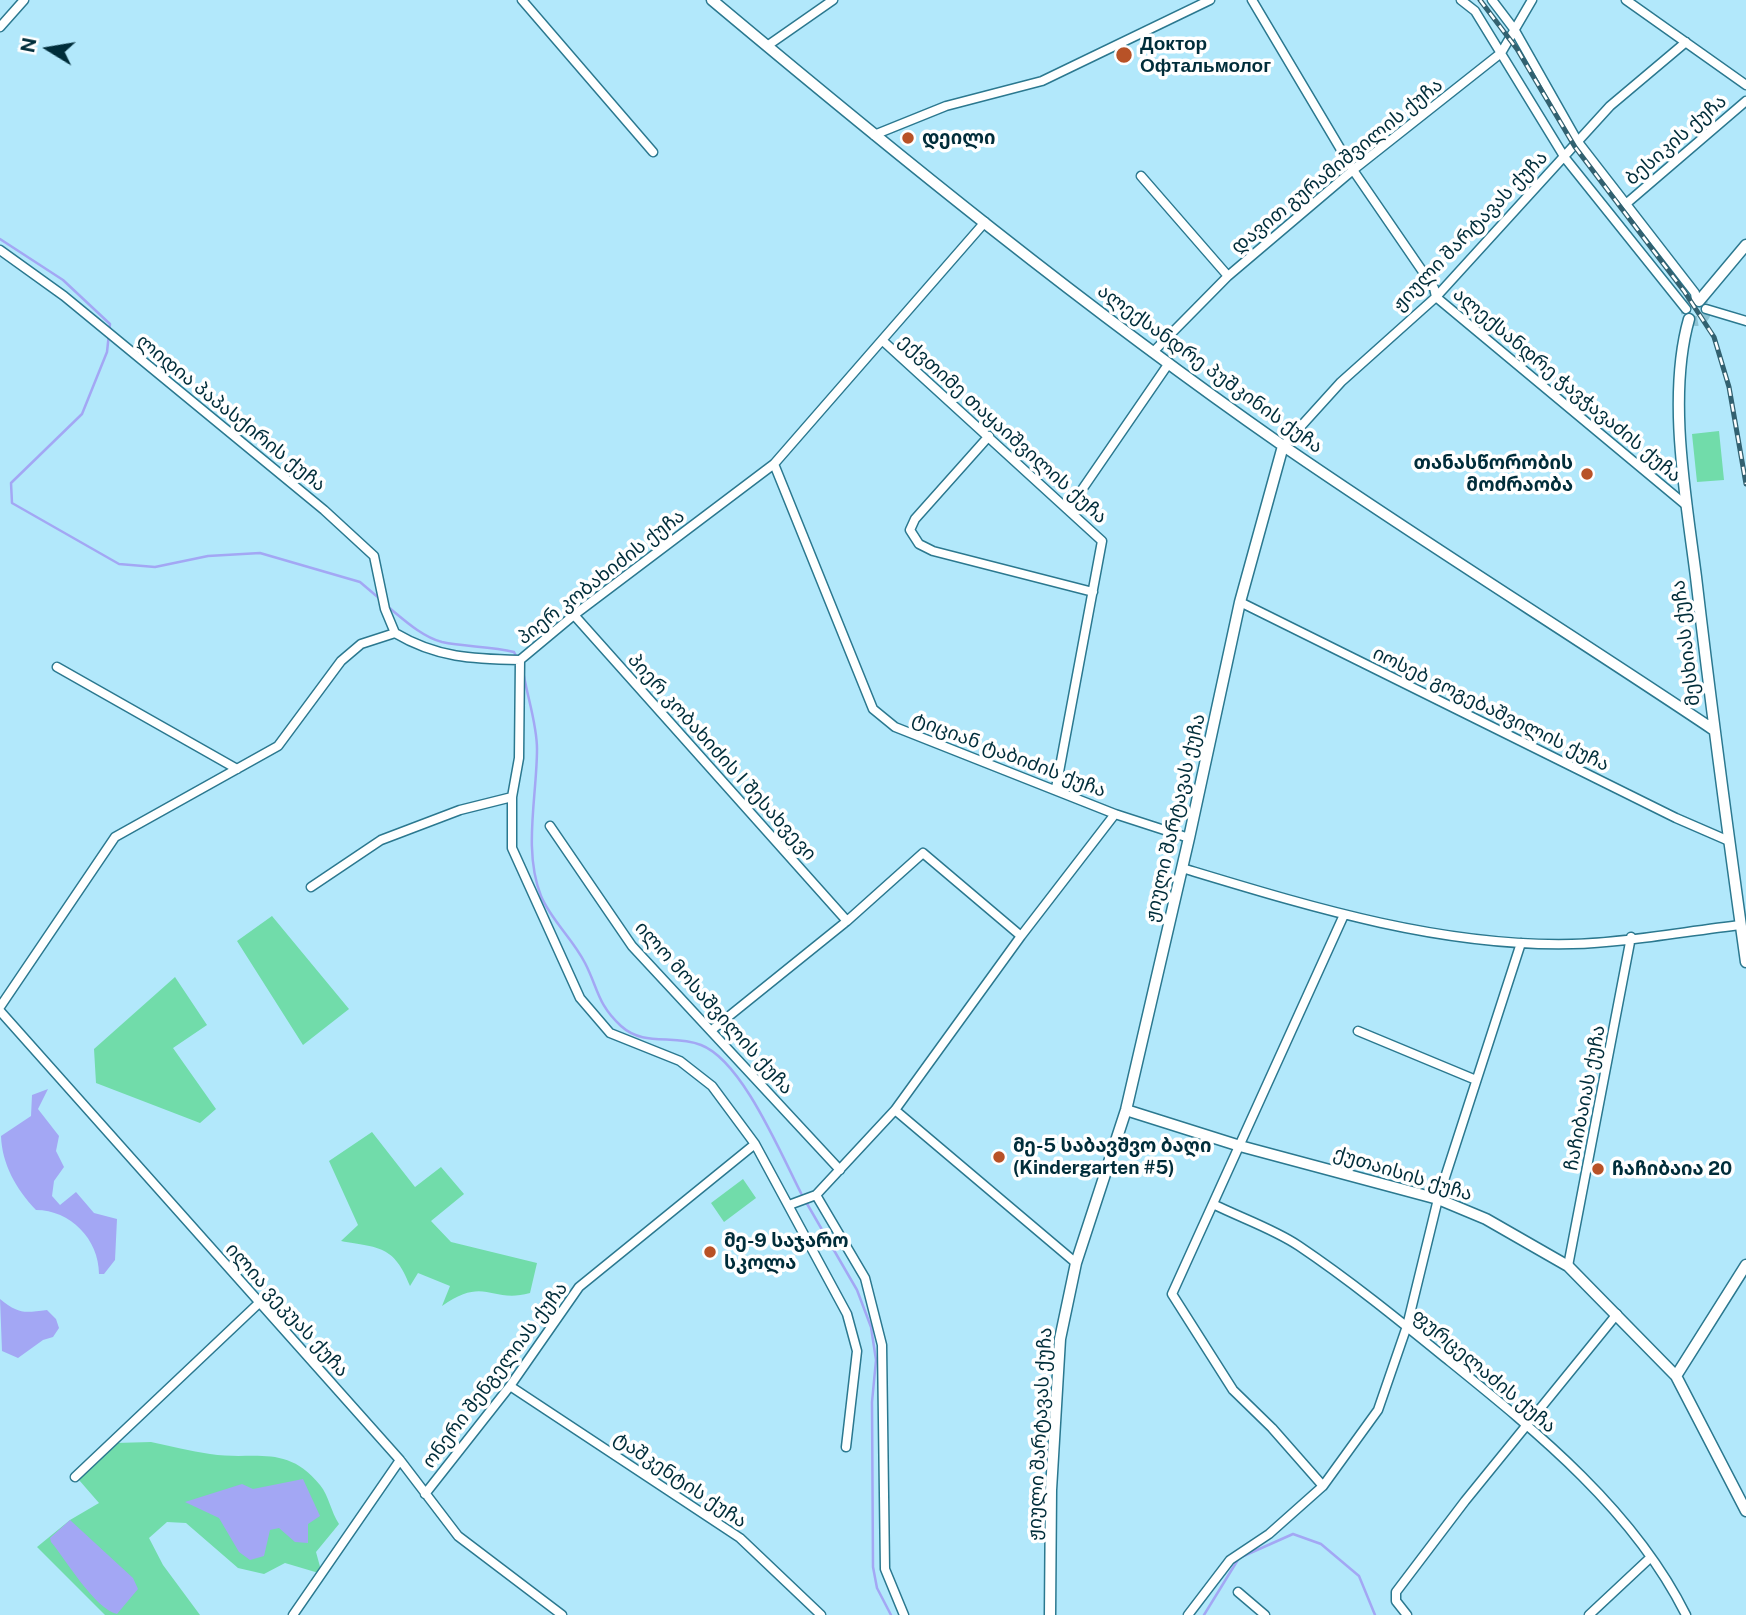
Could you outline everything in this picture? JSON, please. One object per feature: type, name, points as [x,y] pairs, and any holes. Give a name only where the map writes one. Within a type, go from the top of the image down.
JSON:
[{"type":"street","points":[[0,27],[24,0]]},
{"type":"street","points":[[522,0],[653,152]]},
{"type":"street","name":"ალექსანდრე პუშკინის ქუჩა","points":[[712,0],[874,135],[1169,363],[1283,446],[1714,730]]},
{"type":"street","points":[[767,46],[833,0]]},
{"type":"street","points":[[874,135],[946,106],[1042,81],[1210,0]]},
{"type":"street","name":"ალექსანდრე ჭავჭავაძის ქუჩა","points":[[1252,0],[1353,170],[1434,288],[1436,296],[1687,506]]},
{"type":"street","points":[[1461,0],[1475,11],[1565,158],[1688,314]]},
{"type":"street","points":[[1492,0],[1514,29],[1578,142],[1701,303],[1746,321]]},
{"type":"street","name":"დავით გურამიშვილის ქუჩა","points":[[1154,351],[1228,276],[1353,170],[1501,53],[1532,0]]},
{"type":"street","points":[[1626,0],[1746,85]]},
{"type":"street","name":"ჟიული შარტავას ქუჩა","points":[[1049,1615],[1051,1490],[1060,1339],[1076,1263],[1126,1110],[1240,602],[1283,446],[1341,382],[1436,296],[1610,106],[1686,42]]},
{"type":"street","name":"ბესიკის ქუჩა","points":[[1627,203],[1746,101]]},
{"type":"street","points":[[1141,176],[1228,276]]},
{"type":"street","name":"პიერ კობახიძის ქუჩა","points":[[846,1447],[857,1351],[847,1314],[755,1144],[712,1086],[680,1061],[610,1033],[580,998],[512,848],[512,797],[519,758],[520,660],[574,615],[774,464],[985,222]]},
{"type":"street","points":[[1701,303],[1746,245]]},
{"type":"street","name":"ლიდია პაპასქირის ქუჩა","points":[[0,250],[74,305],[324,510],[374,556],[384,609],[394,633]]},
{"type":"street","name":"მესხიას ქუჩა","points":[[1688,314],[1681,357],[1681,425],[1687,506],[1746,962]]},
{"type":"street","name":"ექვთიმე თაყაიშვილის ქუჩა","points":[[883,341],[1102,541],[1056,788]]},
{"type":"street","points":[[1068,510],[1169,363]]},
{"type":"street","points":[[989,436],[915,519],[910,530],[919,544],[933,551],[1093,592]]},
{"type":"street","name":"ტიციან ტაბიძის ქუჩა","points":[[774,464],[873,709],[895,727],[1056,788],[1115,814],[1189,838]]},
{"type":"street","name":"იოსებ გოგებაშვილის ქუჩა","points":[[1240,602],[1676,818],[1729,841]]},
{"type":"street","name":"პიერ კობახიძის I შესახვევი","points":[[574,615],[847,920]]},
{"type":"street","points":[[0,1009],[115,837],[278,746],[341,661],[361,644],[394,633],[421,649],[467,658],[520,660]]},
{"type":"street","points":[[57,667],[237,769]]},
{"type":"street","points":[[311,887],[381,840],[460,810],[512,797]]},
{"type":"street","points":[[789,1206],[814,1196],[895,1110],[1021,936],[1115,814]]},
{"type":"street","name":"ილო მოსაშვილის ქუჩა","points":[[550,826],[632,946],[713,1029],[840,1170]]},
{"type":"street","points":[[713,1029],[847,920],[923,853],[1021,936]]},
{"type":"street","points":[[1182,867],[1343,916],[1521,943],[1574,944],[1741,925]]},
{"type":"street","points":[[1322,1486],[1272,1428],[1233,1390],[1174,1299],[1173,1289],[1343,916]]},
{"type":"street","name":"ჩაჩიბაიას ქუჩა","points":[[1568,1266],[1631,937]]},
{"type":"street","points":[[1188,1615],[1230,1560],[1269,1535],[1322,1486],[1378,1410],[1406,1326],[1438,1199],[1521,943]]},
{"type":"street","name":"ილია ვეკუას ქუჩა","points":[[0,1009],[400,1460],[458,1536],[562,1615]]},
{"type":"street","points":[[1358,1031],[1476,1080]]},
{"type":"street","points":[[895,1110],[1076,1263]]},
{"type":"street","name":"ქუთაისის ქუჩა","points":[[1126,1110],[1240,1146],[1438,1199],[1486,1219],[1568,1266],[1676,1376],[1746,1511]]},
{"type":"street","name":"ონერი შენგელიას ქუჩა","points":[[425,1494],[510,1385],[579,1287],[755,1144]]},
{"type":"street","points":[[814,1196],[865,1278],[876,1311],[882,1345],[885,1569],[904,1615]]},
{"type":"street","name":"ფურცელაძის ქუჩა","points":[[1213,1205],[1297,1245],[1406,1326],[1527,1424],[1591,1486],[1651,1557],[1686,1615]]},
{"type":"street","points":[[1676,1376],[1746,1265]]},
{"type":"street","points":[[75,1477],[260,1303]]},
{"type":"street","points":[[1406,1615],[1396,1601],[1396,1592],[1617,1314]]},
{"type":"street","name":"ტაშკენტის ქუჩა","points":[[510,1385],[740,1538],[821,1615]]},
{"type":"street","points":[[293,1615],[400,1460]]},
{"type":"street","points":[[1589,1615],[1651,1557]]},
{"type":"street","points":[[1238,1592],[1265,1615]]},
{"type":"green space","points":[[1719,431],[1724,480],[1697,482],[1692,434]]},
{"type":"green space","points":[[272,916],[349,1009],[303,1045],[237,941]]},
{"type":"green space","points":[[175,977],[207,1025],[173,1048],[216,1109],[200,1123],[96,1083],[94,1049]]},
{"type":"green space","points":[[372,1132],[415,1187],[441,1167],[464,1194],[431,1221],[451,1242],[537,1263],[530,1293],[506,1295],[469,1292],[442,1306],[450,1286],[418,1273],[410,1286],[398,1263],[384,1251],[341,1241],[358,1225],[329,1161]]},
{"type":"green space","points":[[743,1179],[756,1198],[724,1222],[711,1203]]},
{"type":"green space","points":[[151,1442],[226,1456],[269,1456],[295,1463],[307,1472],[323,1489],[339,1524],[316,1552],[322,1574],[285,1563],[264,1574],[238,1568],[186,1523],[167,1522],[149,1538],[163,1565],[200,1615],[105,1615],[37,1547],[70,1520],[99,1503],[79,1480],[115,1443]]},
{"type":"water","points":[[48,1089],[38,1109],[59,1136],[56,1151],[64,1167],[54,1181],[52,1196],[60,1205],[76,1192],[94,1213],[117,1219],[115,1260],[104,1274],[99,1274],[94,1249],[80,1229],[60,1215],[36,1210],[16,1185],[7,1166],[1,1136],[31,1116],[32,1095]]},
{"type":"water","points":[[0,1299],[22,1311],[47,1310],[56,1319],[59,1328],[53,1337],[43,1340],[18,1358],[2,1351]]},
{"type":"water","points":[[303,1479],[320,1516],[308,1524],[308,1543],[295,1542],[279,1528],[270,1530],[264,1556],[250,1560],[239,1552],[219,1518],[185,1502],[242,1484],[253,1489]]},
{"type":"water","points":[[70,1520],[133,1578],[138,1589],[117,1614],[108,1610],[90,1594],[51,1542],[50,1538]]},
{"type":"waterway","points":[[0,239],[63,280],[110,324],[107,352],[82,414],[11,483],[12,503],[119,564],[155,567],[208,556],[260,553],[360,582],[380,599]]},
{"type":"waterway","points":[[387,606],[413,627],[435,640],[505,650],[514,652],[516,656]]},
{"type":"waterway","points":[[524,676],[537,740],[532,823],[533,861],[545,905],[580,954],[599,996],[621,1026],[639,1036],[701,1045],[717,1054],[732,1070],[760,1112],[803,1197]]},
{"type":"waterway","points":[[806,1202],[857,1290],[871,1327],[876,1360],[872,1402],[873,1567],[877,1588],[891,1615]]},
{"type":"waterway","points":[[1204,1615],[1239,1558],[1293,1534],[1321,1544],[1359,1576],[1375,1615]]},
{"type":"tunnel","points":[[1692,301],[1700,301],[1706,311],[1700,321],[1692,321],[1686,315],[1686,307],[1692,301]]},
{"type":"railway","points":[[1480,0],[1517,49],[1575,147],[1684,291],[1714,337],[1729,387],[1746,484]]},
{"type":"place","name":"Доктор Офтальмолог","points":[[1124,55]]},
{"type":"place","name":"დეილი","points":[[908,138]]},
{"type":"place","name":"თანასწორობის მოძრაობა","points":[[1587,474]]},
{"type":"place","name":"მე-5 საბავშვო ბაღი (Kindergarten #5)","points":[[999,1157]]},
{"type":"place","name":"ჩაჩიბაია 20","points":[[1598,1169]]},
{"type":"place","name":"მე-9 საჯარო სკოლა","points":[[710,1252]]}]
